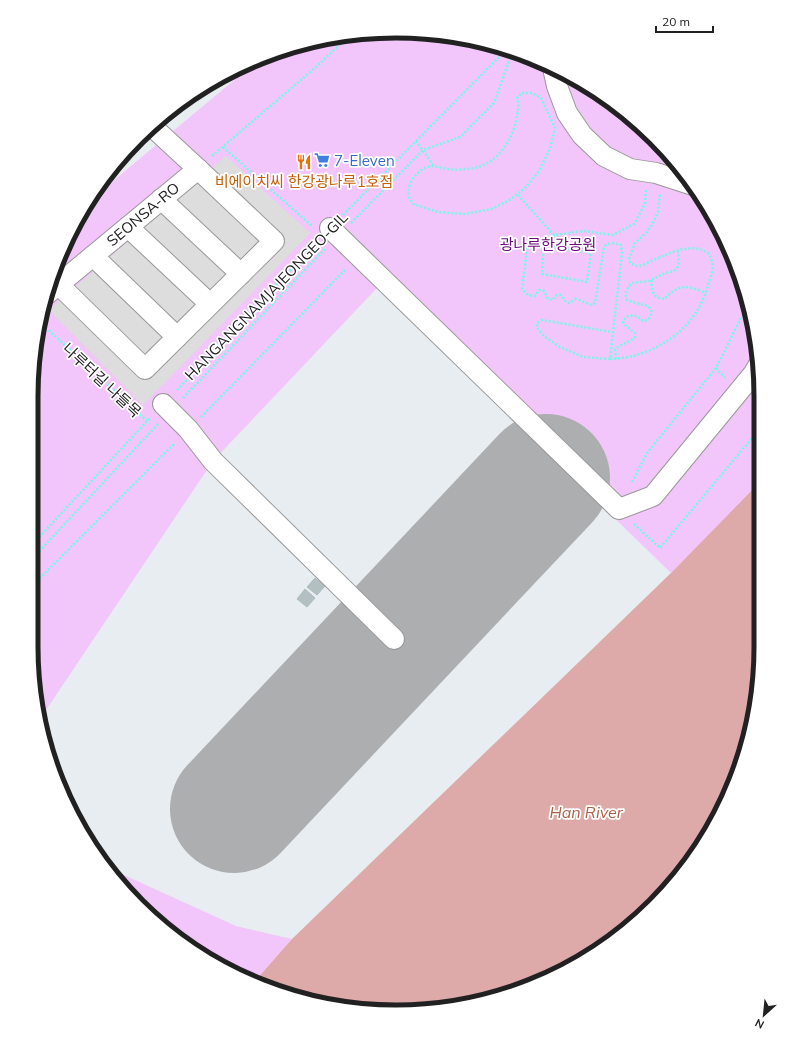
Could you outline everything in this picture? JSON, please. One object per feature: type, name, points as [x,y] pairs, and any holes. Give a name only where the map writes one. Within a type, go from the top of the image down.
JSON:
[{"type":"street","points":[[555,75],[567,113],[582,135],[604,156],[630,169],[683,182]]},
{"type":"street","points":[[54,290],[145,369],[274,241],[158,132]]},
{"type":"street","name":"SEONSA-RO","points":[[55,287],[198,168]]},
{"type":"street","points":[[161,199],[241,274]]},
{"type":"street","points":[[128,227],[210,304]]},
{"type":"street","points":[[330,233],[619,509],[652,496],[753,374]]},
{"type":"street","points":[[93,256],[177,337]]},
{"type":"street","points":[[167,408],[188,429],[213,461],[394,639]]},
{"type":"path","points":[[198,168],[343,42]]},
{"type":"path","name":"HANGANGNAMJAJEONGEO-GIL","points":[[38,538],[147,421],[167,408],[416,141],[502,54]]},
{"type":"path","points":[[38,552],[167,408],[330,233],[422,150],[460,137],[494,102],[511,57]]},
{"type":"path","points":[[532,92],[541,98],[555,128],[550,149],[539,170],[525,188],[508,201],[491,209],[465,214],[438,212],[413,204],[408,194],[410,184],[416,174],[426,167],[434,166],[448,169],[468,169],[487,164],[501,152],[513,134],[518,109],[517,98],[522,93],[532,92]]},
{"type":"path","points":[[416,141],[434,166]]},
{"type":"path","points":[[223,146],[330,233]]},
{"type":"path","points":[[554,235],[584,231],[612,236],[634,224],[644,204],[655,174]]},
{"type":"path","points":[[612,332],[542,320],[537,322],[537,328],[545,337],[560,347],[583,357],[616,359],[648,351],[668,341],[690,321],[706,294],[713,266],[710,255],[702,250],[692,248],[678,250],[638,266],[631,264],[629,259],[635,243],[652,225],[658,212],[659,199],[655,174]]},
{"type":"path","points":[[518,194],[554,235]]},
{"type":"path","points":[[554,235],[552,246],[591,253],[587,282],[542,274],[543,253],[540,246],[531,245],[527,249],[522,289],[528,295],[535,296],[539,290],[544,290],[548,299],[552,300],[557,295],[561,295],[565,301],[569,303],[576,299],[580,299],[589,305],[592,305],[595,303],[604,247],[607,244],[612,243],[621,245],[622,253],[610,359]]},
{"type":"path","points":[[616,359],[615,350],[635,337],[635,333],[625,326],[623,322],[626,317],[631,315],[638,316],[643,321],[648,320],[652,312],[648,306],[640,303],[632,303],[627,300],[625,296],[628,289],[632,283],[649,281],[665,273],[674,271],[677,268],[678,250]]},
{"type":"path","points":[[652,280],[651,286],[653,292],[657,297],[664,299],[678,288],[684,287],[696,289],[706,294]]},
{"type":"path","points":[[744,312],[716,368],[646,453],[619,509],[660,548],[754,436]]},
{"type":"path","name":"나루터길 나들목","points":[[45,327],[147,421]]},
{"type":"green space","name":"광나루한강공원","points":[[396,38],[419,39],[443,41],[489,50],[533,65],[595,98],[632,127],[665,160],[680,178],[694,197],[717,238],[727,259],[742,303],[751,349],[754,396],[754,488],[671,573],[377,288],[213,461],[44,713],[41,694],[38,647],[38,396],[41,349],[50,303],[65,259],[86,217],[105,188],[244,72],[259,65],[303,50],[349,41]]},
{"type":"green space","points":[[118,872],[236,926],[292,939],[258,978],[217,957],[178,931],[143,900]]},
{"type":"shaded area","points":[[226,156],[310,233],[143,405],[49,310]]},
{"type":"water","name":"Han River","points":[[754,488],[753,670],[751,694],[742,740],[727,784],[706,826],[680,865],[649,900],[614,931],[575,957],[533,978],[489,993],[466,998],[443,1002],[396,1005],[349,1002],[303,993],[258,978],[292,939],[671,573]]},
{"type":"building","points":[[315,578],[325,586],[317,595],[307,587]]},
{"type":"building","points":[[305,589],[315,598],[307,607],[297,599]]},
{"type":"runway","points":[[234,809],[546,478]]},
{"type":"place","name":"7-Eleven","points":[[322,160]]},
{"type":"place","name":"비에이치씨 한강광나루1호점","points":[[304,162]]}]
